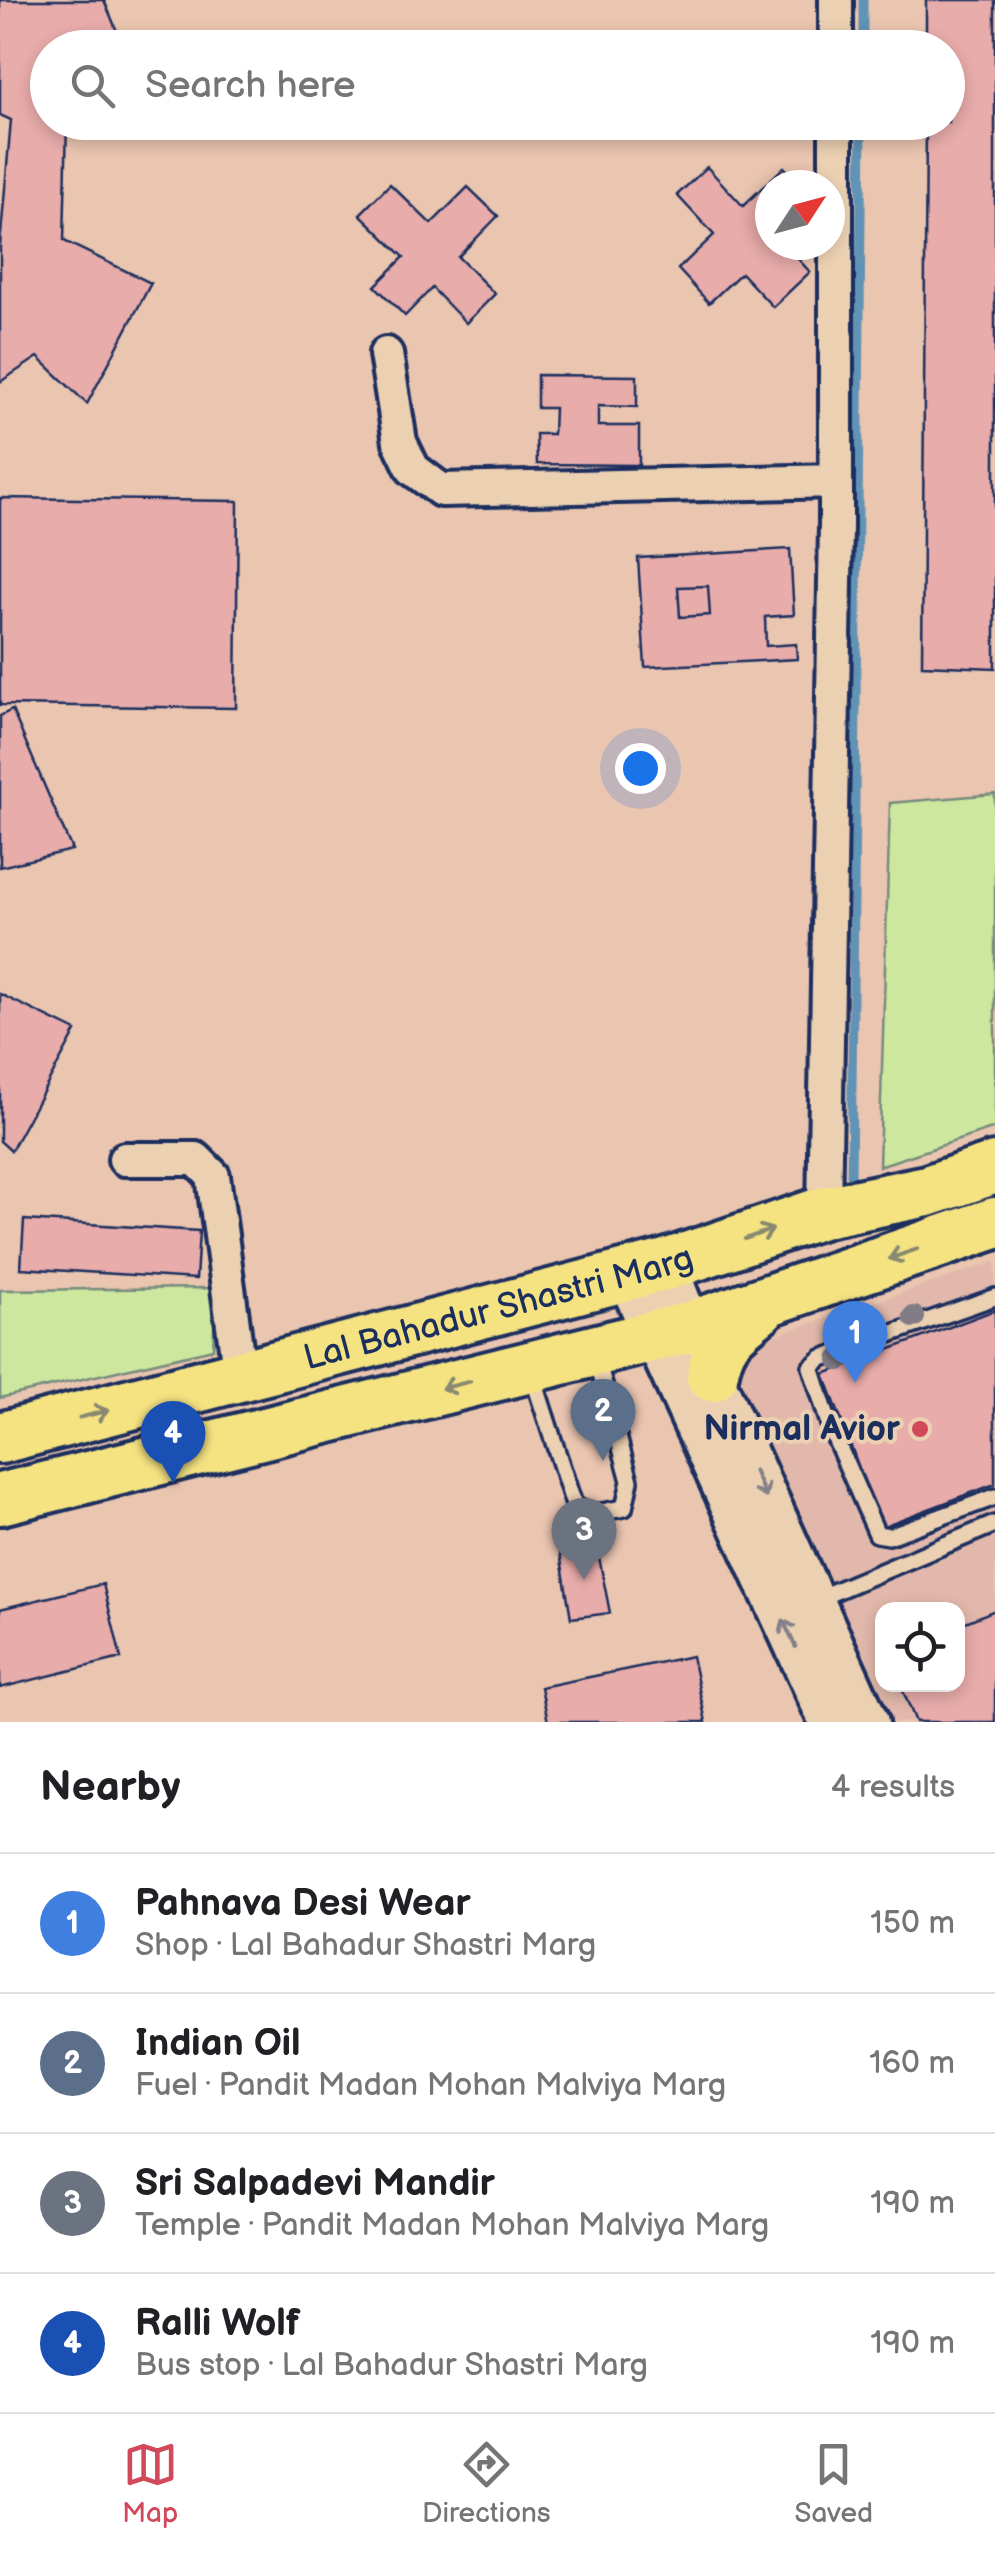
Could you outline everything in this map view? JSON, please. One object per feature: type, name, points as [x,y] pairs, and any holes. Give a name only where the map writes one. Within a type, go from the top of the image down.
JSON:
[{"type":"main road","name":"Lal Bahadur Shastri Marg","points":[[0,1438],[646,1271],[824,1212],[927,1192],[995,1168]]},
{"type":"main road","name":"Lal Bahadur Shastri Marg","points":[[0,1498],[671,1331],[995,1223]]},
{"type":"main road","points":[[712,1376],[716,1351],[728,1334],[772,1299]]},
{"type":"street","points":[[836,0],[836,30]]},
{"type":"street","points":[[824,1212],[836,481],[836,140]]},
{"type":"street","points":[[386,354],[400,442],[413,469],[442,490],[836,481]]},
{"type":"street","points":[[125,1159],[196,1159],[213,1176],[240,1377]]},
{"type":"street","points":[[646,1271],[830,1722]]},
{"type":"street","points":[[671,1331],[712,1376],[868,1722]]},
{"type":"lane","points":[[995,1297],[822,1358],[811,1367],[830,1427],[877,1534],[889,1536],[995,1497]]},
{"type":"lane","points":[[530,1366],[574,1506],[591,1514],[624,1508],[630,1481],[594,1350]]},
{"type":"lane","points":[[813,1600],[995,1524]]},
{"type":"shaded area","points":[[995,1262],[995,1722],[881,1722],[726,1385],[761,1340]]},
{"type":"green space","points":[[995,794],[995,1128],[879,1166],[890,803]]},
{"type":"green space","points":[[216,1288],[213,1349],[0,1398],[0,1290]]},
{"type":"building","points":[[0,0],[104,0],[116,30],[30,30],[30,140],[67,140],[64,241],[151,283],[87,404],[38,357],[0,382],[0,246],[11,120],[0,115]]},
{"type":"building","points":[[926,0],[995,0],[995,668],[922,665],[926,140],[965,140],[965,30],[926,30]]},
{"type":"building","points":[[707,167],[743,206],[755,195],[755,260],[799,260],[810,272],[773,307],[741,273],[709,303],[678,269],[714,235],[677,195]]},
{"type":"building","points":[[390,184],[431,224],[468,187],[498,216],[458,257],[495,294],[466,323],[432,288],[405,316],[375,286],[404,257],[360,214]]},
{"type":"building","points":[[537,375],[637,376],[637,407],[598,406],[598,426],[639,426],[639,465],[537,464],[536,434],[553,434],[554,408],[537,408]]},
{"type":"building","points":[[0,498],[238,501],[236,708],[0,705]]},
{"type":"building","points":[[790,549],[794,615],[765,617],[766,646],[796,644],[797,659],[645,667],[638,558]]},
{"type":"building","points":[[708,586],[710,615],[680,617],[678,587]]},
{"type":"building","points":[[12,710],[72,850],[0,867],[0,716]]},
{"type":"building","points":[[0,994],[76,1031],[11,1151],[0,1141]]},
{"type":"building","points":[[24,1220],[199,1231],[196,1279],[21,1268]]},
{"type":"building","name":"Nirmal Avior","points":[[995,1310],[995,1484],[881,1527],[824,1374]]},
{"type":"building","points":[[596,1542],[610,1613],[571,1618],[559,1547]]},
{"type":"building","points":[[103,1584],[121,1658],[0,1688],[0,1609]]},
{"type":"building","points":[[995,1610],[995,1722],[916,1722],[903,1692],[965,1692],[965,1622]]},
{"type":"building","points":[[692,1656],[706,1722],[548,1722],[541,1687]]},
{"type":"waterway","points":[[863,0],[863,30]]},
{"type":"waterway","points":[[851,1185],[862,140]]},
{"type":"place","name":"Pahnava Desi Wear","points":[[855,1383]]},
{"type":"place","name":"Nirmal Avior","points":[[920,1429]]},
{"type":"place","name":"Indian Oil","points":[[603,1461]]},
{"type":"place","name":"Ralli Wolf","points":[[173,1483]]},
{"type":"place","name":"Sri Salpadevi Mandir","points":[[584,1580]]}]
